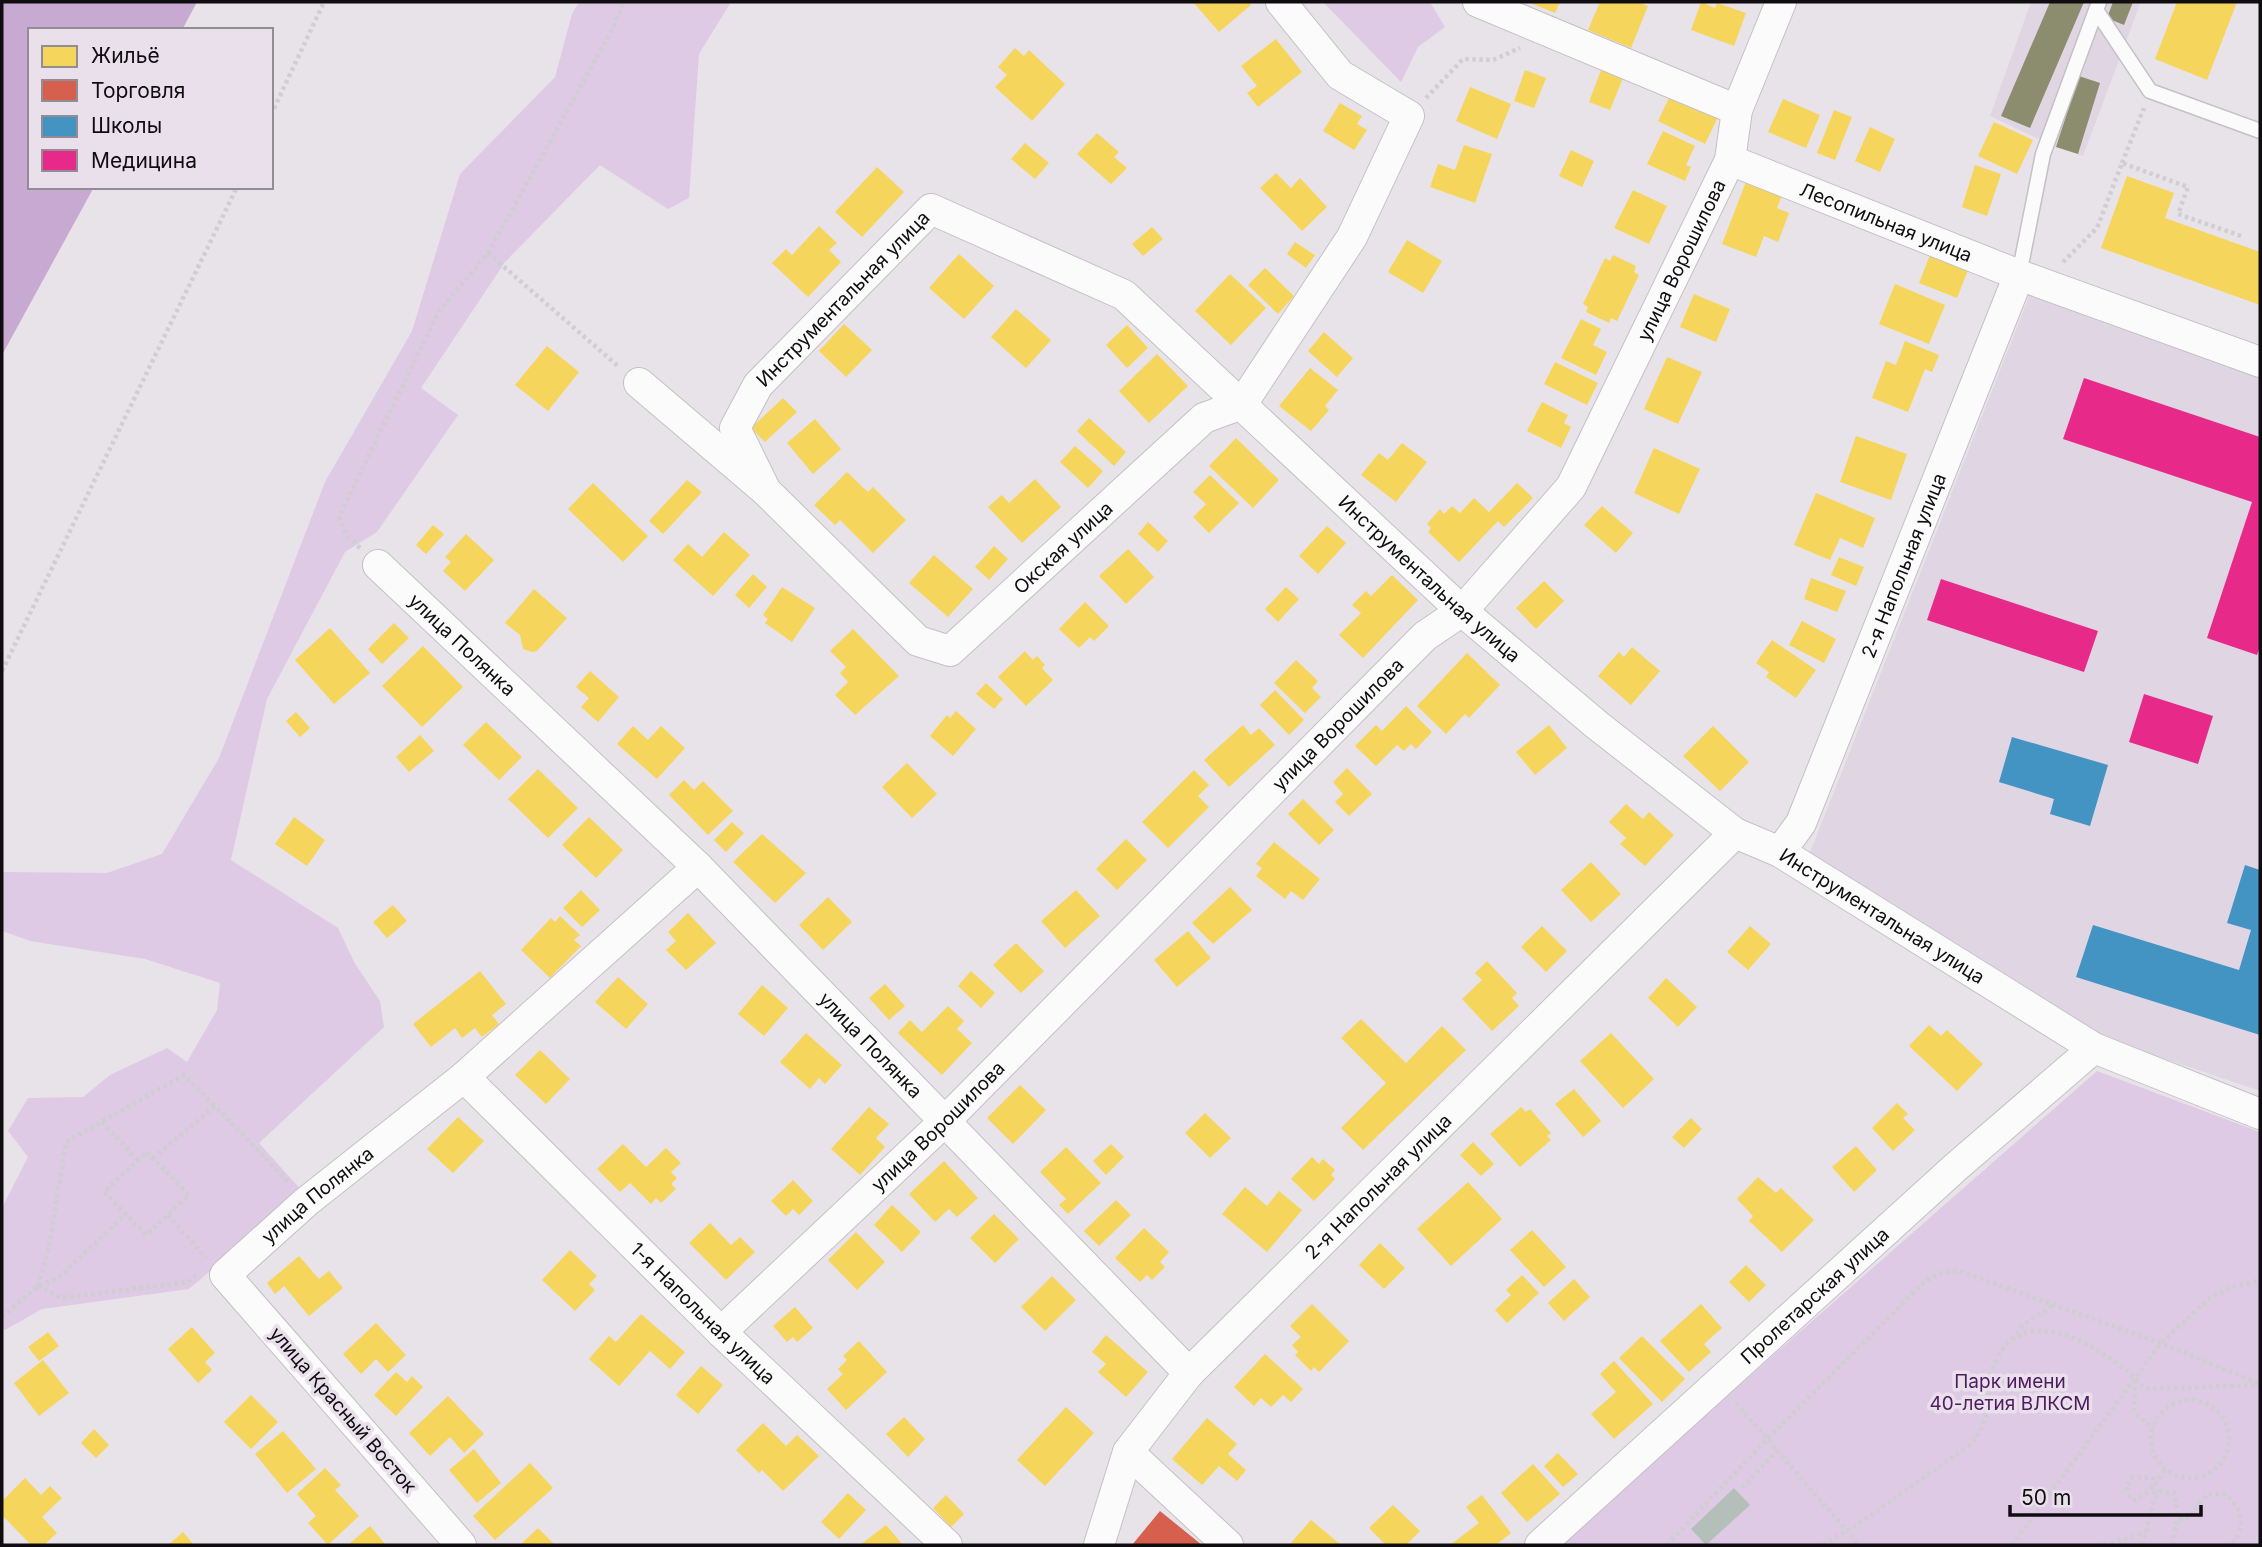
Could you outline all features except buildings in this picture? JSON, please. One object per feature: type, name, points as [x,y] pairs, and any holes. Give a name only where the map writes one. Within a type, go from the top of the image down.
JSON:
[{"type":"street","points":[[1242,404],[1352,237],[1409,116],[1340,75],[1280,2]]},
{"type":"street","points":[[1478,2],[1737,110]]},
{"type":"street","name":"улица Ворошилова","points":[[721,1332],[945,1121],[1425,636],[1462,611],[1571,487],[1730,160],[1737,110],[1780,2]]},
{"type":"street","name":"Лесопильная улица","points":[[1730,160],[2031,279],[2260,362]]},
{"type":"street","name":"Инструментальная улица","points":[[766,491],[735,428],[758,385],[931,209],[1124,295],[1462,611],[1597,725],[1735,834],[1780,852],[2094,1048],[2260,1114]]},
{"type":"street","name":"2-я Напольная улица","points":[[1780,852],[1801,823],[2031,279]]},
{"type":"street","name":"Окская улица","points":[[639,383],[766,491],[918,641],[950,651],[1204,418],[1242,404]]},
{"type":"street","name":"улица Полянка","points":[[378,565],[698,867],[1189,1373]]},
{"type":"street","name":"2-я Напольная улица","points":[[1128,1452],[1189,1373],[1735,834]]},
{"type":"street","name":"улица Полянка","points":[[213,1269],[306,1202],[464,1077],[698,867]]},
{"type":"street","name":"Пролетарская улица","points":[[1540,1545],[1957,1166],[2094,1048]]},
{"type":"street","name":"1-я Напольная улица","points":[[464,1077],[721,1332],[947,1545]]},
{"type":"street","name":"улица Красный Восток","points":[[213,1269],[461,1545]]},
{"type":"street","points":[[1099,1545],[1128,1452],[1228,1545]]},
{"type":"lane","points":[[2098,6],[2150,91],[2260,131]]},
{"type":"lane","points":[[2031,279],[2043,154],[2098,6]]},
{"type":"path","points":[[273,111],[324,2]]},
{"type":"path","points":[[378,565],[348,537],[339,517],[439,311],[488,253],[612,30],[624,2]]},
{"type":"path","points":[[1409,116],[1463,59],[1493,60],[1553,33]]},
{"type":"path","points":[[2031,279],[2097,228],[2150,91]]},
{"type":"path","points":[[2122,163],[2188,187],[2178,214],[2244,237]]},
{"type":"path","points":[[2,671],[236,189]]},
{"type":"path","points":[[488,253],[639,383]]},
{"type":"path","points":[[38,1286],[48,1252],[66,1142],[184,1075],[306,1202]]},
{"type":"path","points":[[153,1158],[215,1106]]},
{"type":"path","points":[[102,1122],[138,1160]]},
{"type":"path","points":[[147,1152],[189,1195],[146,1235],[104,1192],[138,1160],[147,1152]]},
{"type":"path","points":[[2,1317],[38,1286],[58,1278],[126,1214]]},
{"type":"path","points":[[38,1286],[62,1298],[188,1282],[213,1269],[168,1215]]},
{"type":"path","points":[[1667,1545],[1768,1438],[1922,1284],[1942,1272],[1955,1270],[2161,1343],[2260,1385]]},
{"type":"path","points":[[2012,1545],[2161,1343],[2210,1298],[2230,1288],[2260,1280]]},
{"type":"path","points":[[1823,1545],[1847,1532],[1960,1453],[1982,1431],[1990,1410],[1992,1370],[1997,1356],[2023,1325],[2054,1305]]},
{"type":"path","points":[[2007,1346],[2034,1332],[2059,1333],[2110,1355],[2149,1389],[2260,1385]]},
{"type":"path","points":[[2135,1379],[2134,1412],[2153,1429]]},
{"type":"path","points":[[1718,1382],[1857,1544]]},
{"type":"path","points":[[2196,1400],[2221,1415],[2229,1433],[2227,1453],[2215,1469],[2206,1474],[2186,1477],[2165,1468],[2152,1447],[2153,1429],[2169,1406],[2196,1400]]},
{"type":"path","points":[[1742,1488],[1778,1450]]},
{"type":"path","points":[[2142,1545],[2147,1533],[2156,1485],[2165,1468]]},
{"type":"path","points":[[2140,1476],[2153,1478],[2156,1485],[2135,1500],[2130,1498],[2126,1487],[2133,1477],[2140,1476]]},
{"type":"path","points":[[2155,1495],[2160,1491],[2175,1493],[2177,1514],[2173,1545]]},
{"type":"path","points":[[2177,1514],[2182,1520],[2188,1519],[2207,1494],[2225,1494],[2241,1511],[2241,1530],[2232,1545]]},
{"type":"path","points":[[2104,1545],[2147,1533]]},
{"type":"shaded area","points":[[2,2],[197,2],[183,28],[28,28],[28,189],[93,189],[2,355]]},
{"type":"shaded area","points":[[2031,2],[2141,2],[2083,156],[2056,147],[1990,116]]},
{"type":"shaded area","points":[[2032,289],[2260,372],[2260,1091],[2103,1038],[1807,860]]},
{"type":"green space","points":[[579,2],[731,2],[699,54],[689,198],[668,209],[600,165],[505,262],[421,388],[458,415],[377,532],[345,552],[267,699],[231,860],[338,928],[354,962],[380,1001],[384,1027],[259,1143],[303,1192],[189,1289],[42,1309],[5,1330],[2,1327],[2,1208],[28,1157],[8,1131],[28,1098],[83,1097],[110,1075],[167,1048],[187,1062],[217,1010],[220,983],[145,959],[30,941],[2,931],[2,872],[107,873],[162,854],[219,758],[325,482],[412,331],[460,174],[555,77],[572,14]]},
{"type":"green space","points":[[1323,2],[1430,2],[1445,27],[1418,47],[1401,82]]},
{"type":"green space","name":"Парк имени 40-летия ВЛКСМ","points":[[2097,1071],[2260,1132],[2260,1545],[1557,1545]]}]
